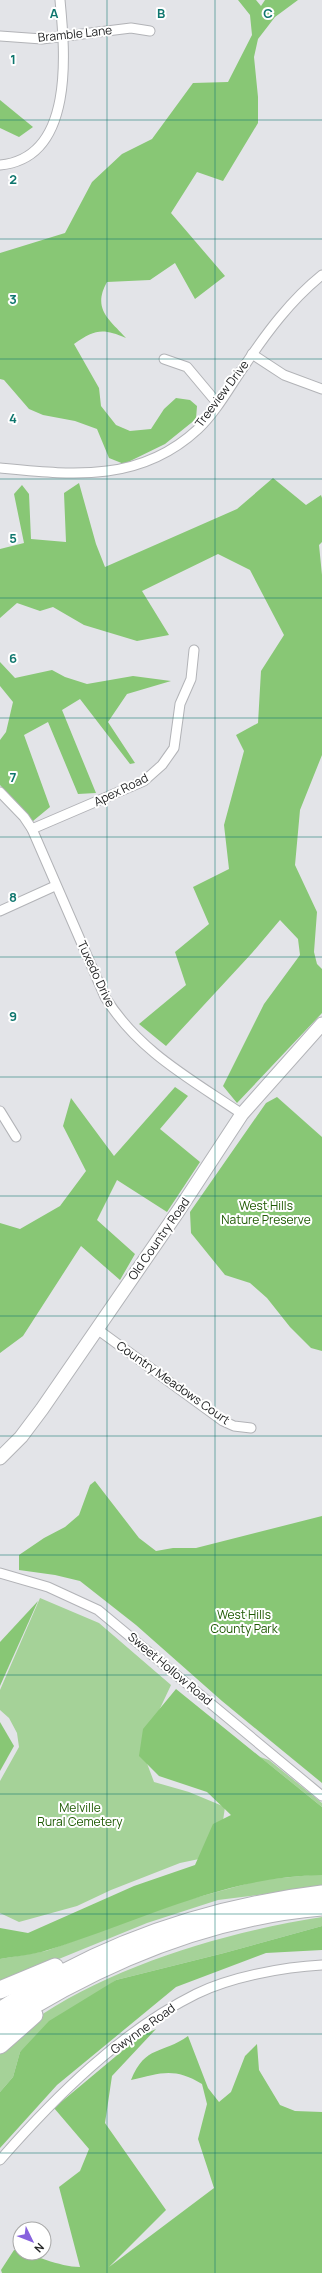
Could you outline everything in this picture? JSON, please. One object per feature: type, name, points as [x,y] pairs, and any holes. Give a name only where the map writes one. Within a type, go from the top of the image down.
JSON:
[{"type":"highway","points":[[0,1990],[102,1947],[144,1937],[198,1919],[241,1908],[322,1894]]},
{"type":"highway","points":[[0,2026],[47,1996],[111,1964],[151,1948],[206,1930],[267,1915],[322,1907]]},
{"type":"highway","points":[[0,2011],[65,1972],[144,1937]]},
{"type":"highway","points":[[0,2045],[37,2012],[111,1964]]},
{"type":"main road","name":"Old Country Road","points":[[0,1458],[21,1437],[97,1329],[242,1114],[322,1024]]},
{"type":"street","points":[[0,165],[25,157],[42,143],[54,125],[62,95],[64,64],[64,36],[60,0]]},
{"type":"street","name":"Bramble Lane","points":[[0,36],[42,39],[131,28],[150,31]]},
{"type":"street","name":"Treeview Drive","points":[[0,468],[81,474],[109,472],[158,458],[199,428],[218,404],[252,354],[285,310],[322,275]]},
{"type":"street","points":[[252,354],[284,375],[322,389]]},
{"type":"street","points":[[164,359],[187,367],[218,404]]},
{"type":"street","name":"Apex Road","points":[[32,829],[144,781],[162,765],[174,748],[180,704],[191,679],[194,650]]},
{"type":"street","name":"Tuxedo Drive","points":[[0,792],[24,817],[32,829],[55,886],[105,997],[117,1016],[151,1051],[242,1114]]},
{"type":"street","points":[[0,911],[55,886]]},
{"type":"street","points":[[0,1111],[16,1137]]},
{"type":"street","name":"Country Meadows Court","points":[[97,1329],[223,1421],[234,1426],[251,1428]]},
{"type":"street","name":"Sweet Hollow Road","points":[[0,1573],[48,1587],[98,1610],[322,1796]]},
{"type":"street","name":"Gwynne Road","points":[[0,2160],[30,2126],[90,2069],[132,2034],[173,2006],[197,1993],[227,1983],[288,1967],[322,1965]]},
{"type":"green space","points":[[238,0],[256,0],[261,6],[265,0],[298,0],[275,17],[258,39],[254,57],[258,97],[258,123],[223,181],[197,172],[171,213],[225,276],[195,299],[175,263],[150,280],[107,282],[101,299],[104,313],[126,338],[111,333],[99,332],[88,335],[74,344],[99,388],[101,406],[116,425],[130,431],[151,429],[164,409],[176,398],[190,400],[197,406],[196,419],[165,444],[124,464],[109,458],[97,429],[75,421],[43,415],[29,409],[4,380],[0,379],[0,253],[65,233],[92,182],[122,154],[152,139],[193,83],[228,82],[252,35],[250,15]]},
{"type":"green space","points":[[0,100],[33,127],[19,137],[0,128]]},
{"type":"green space","points":[[273,478],[306,505],[321,495],[322,498],[322,542],[319,545],[322,575],[322,755],[300,810],[295,865],[317,912],[314,952],[317,964],[322,969],[322,1013],[237,1103],[223,1086],[264,1004],[300,955],[298,939],[280,920],[252,953],[166,1046],[139,1024],[186,985],[175,952],[209,924],[193,887],[229,869],[224,825],[244,751],[236,735],[258,723],[261,671],[284,635],[250,570],[218,554],[142,591],[169,635],[137,641],[84,625],[53,607],[40,611],[17,603],[0,618],[0,549],[24,543],[14,494],[22,485],[29,494],[31,539],[66,542],[64,493],[79,483],[96,544],[105,567],[237,509]]},
{"type":"green space","points":[[0,662],[15,678],[52,670],[65,677],[87,684],[133,676],[171,681],[127,694],[108,722],[135,763],[130,764],[80,699],[62,710],[96,793],[78,794],[48,722],[24,735],[50,807],[33,821],[0,785],[0,740],[6,732],[13,702],[0,686]]},
{"type":"green space","points":[[175,1087],[188,1096],[160,1129],[200,1162],[167,1212],[117,1180],[97,1220],[135,1254],[120,1280],[81,1246],[23,1336],[0,1353],[0,1223],[20,1229],[60,1206],[86,1171],[63,1126],[71,1098],[114,1156]]},
{"type":"green space","name":"West Hills Nature Preserve","points":[[277,1097],[322,1137],[322,1351],[311,1348],[290,1327],[267,1298],[250,1283],[225,1275],[191,1233],[190,1212],[266,1103]]},
{"type":"green space","name":"West Hills County Park","points":[[95,1481],[139,1538],[156,1551],[173,1548],[196,1548],[322,1516],[322,1783],[222,1701],[136,1625],[80,1581],[55,1575],[19,1570],[19,1555],[44,1538],[65,1527],[79,1515],[90,1485]]},
{"type":"green space","name":"Melville Rural Cemetery","points":[[40,1598],[99,1623],[171,1685],[149,1732],[145,1758],[154,1782],[189,1792],[225,1807],[218,1855],[180,1863],[111,1890],[77,1906],[19,1922],[0,1913],[0,1781],[19,1747],[17,1733],[9,1718],[0,1710],[0,1690]]},
{"type":"green space","points":[[38,1601],[0,1686],[0,1642]]},
{"type":"green space","points":[[176,1689],[322,1807],[322,1875],[286,1877],[251,1883],[216,1892],[182,1902],[82,1939],[42,1952],[0,1959],[0,1928],[28,1933],[134,1886],[195,1865],[213,1824],[231,1815],[207,1792],[159,1776],[139,1756],[143,1729]]},
{"type":"green space","points":[[0,1722],[14,1746],[0,1771]]},
{"type":"green space","points":[[260,1757],[269,1760],[322,1803],[322,1807]]},
{"type":"green space","points":[[322,1875],[322,1887],[218,1900],[147,1923],[0,1983],[0,1959],[46,1951],[180,1902],[261,1880]]},
{"type":"green space","points":[[322,1917],[322,1926],[224,1953],[116,1980],[20,2052],[13,2077],[0,2092],[0,2051],[31,2022],[62,2002],[96,1984],[132,1968],[170,1954],[247,1932]]},
{"type":"green space","points":[[322,1926],[322,1950],[266,1953],[176,1987],[57,2085],[0,2148],[0,2092],[13,2077],[20,2052],[49,2021],[116,1980],[224,1953]]},
{"type":"green space","points":[[156,2029],[112,2076],[105,2123],[166,2210],[109,2267],[214,2188],[198,2139],[207,2104],[202,2084],[175,2073],[151,2075],[131,2080],[137,2069],[149,2055],[179,2042],[188,2036],[208,2088],[219,2102],[231,2092],[245,2056],[257,2044],[259,2070],[280,2105],[295,2111],[322,2112],[322,2273],[2,2273],[1,2270],[12,2253],[12,2261],[49,2261],[80,2267],[59,2187],[80,2171],[89,2149],[54,2108],[140,2036]]}]
